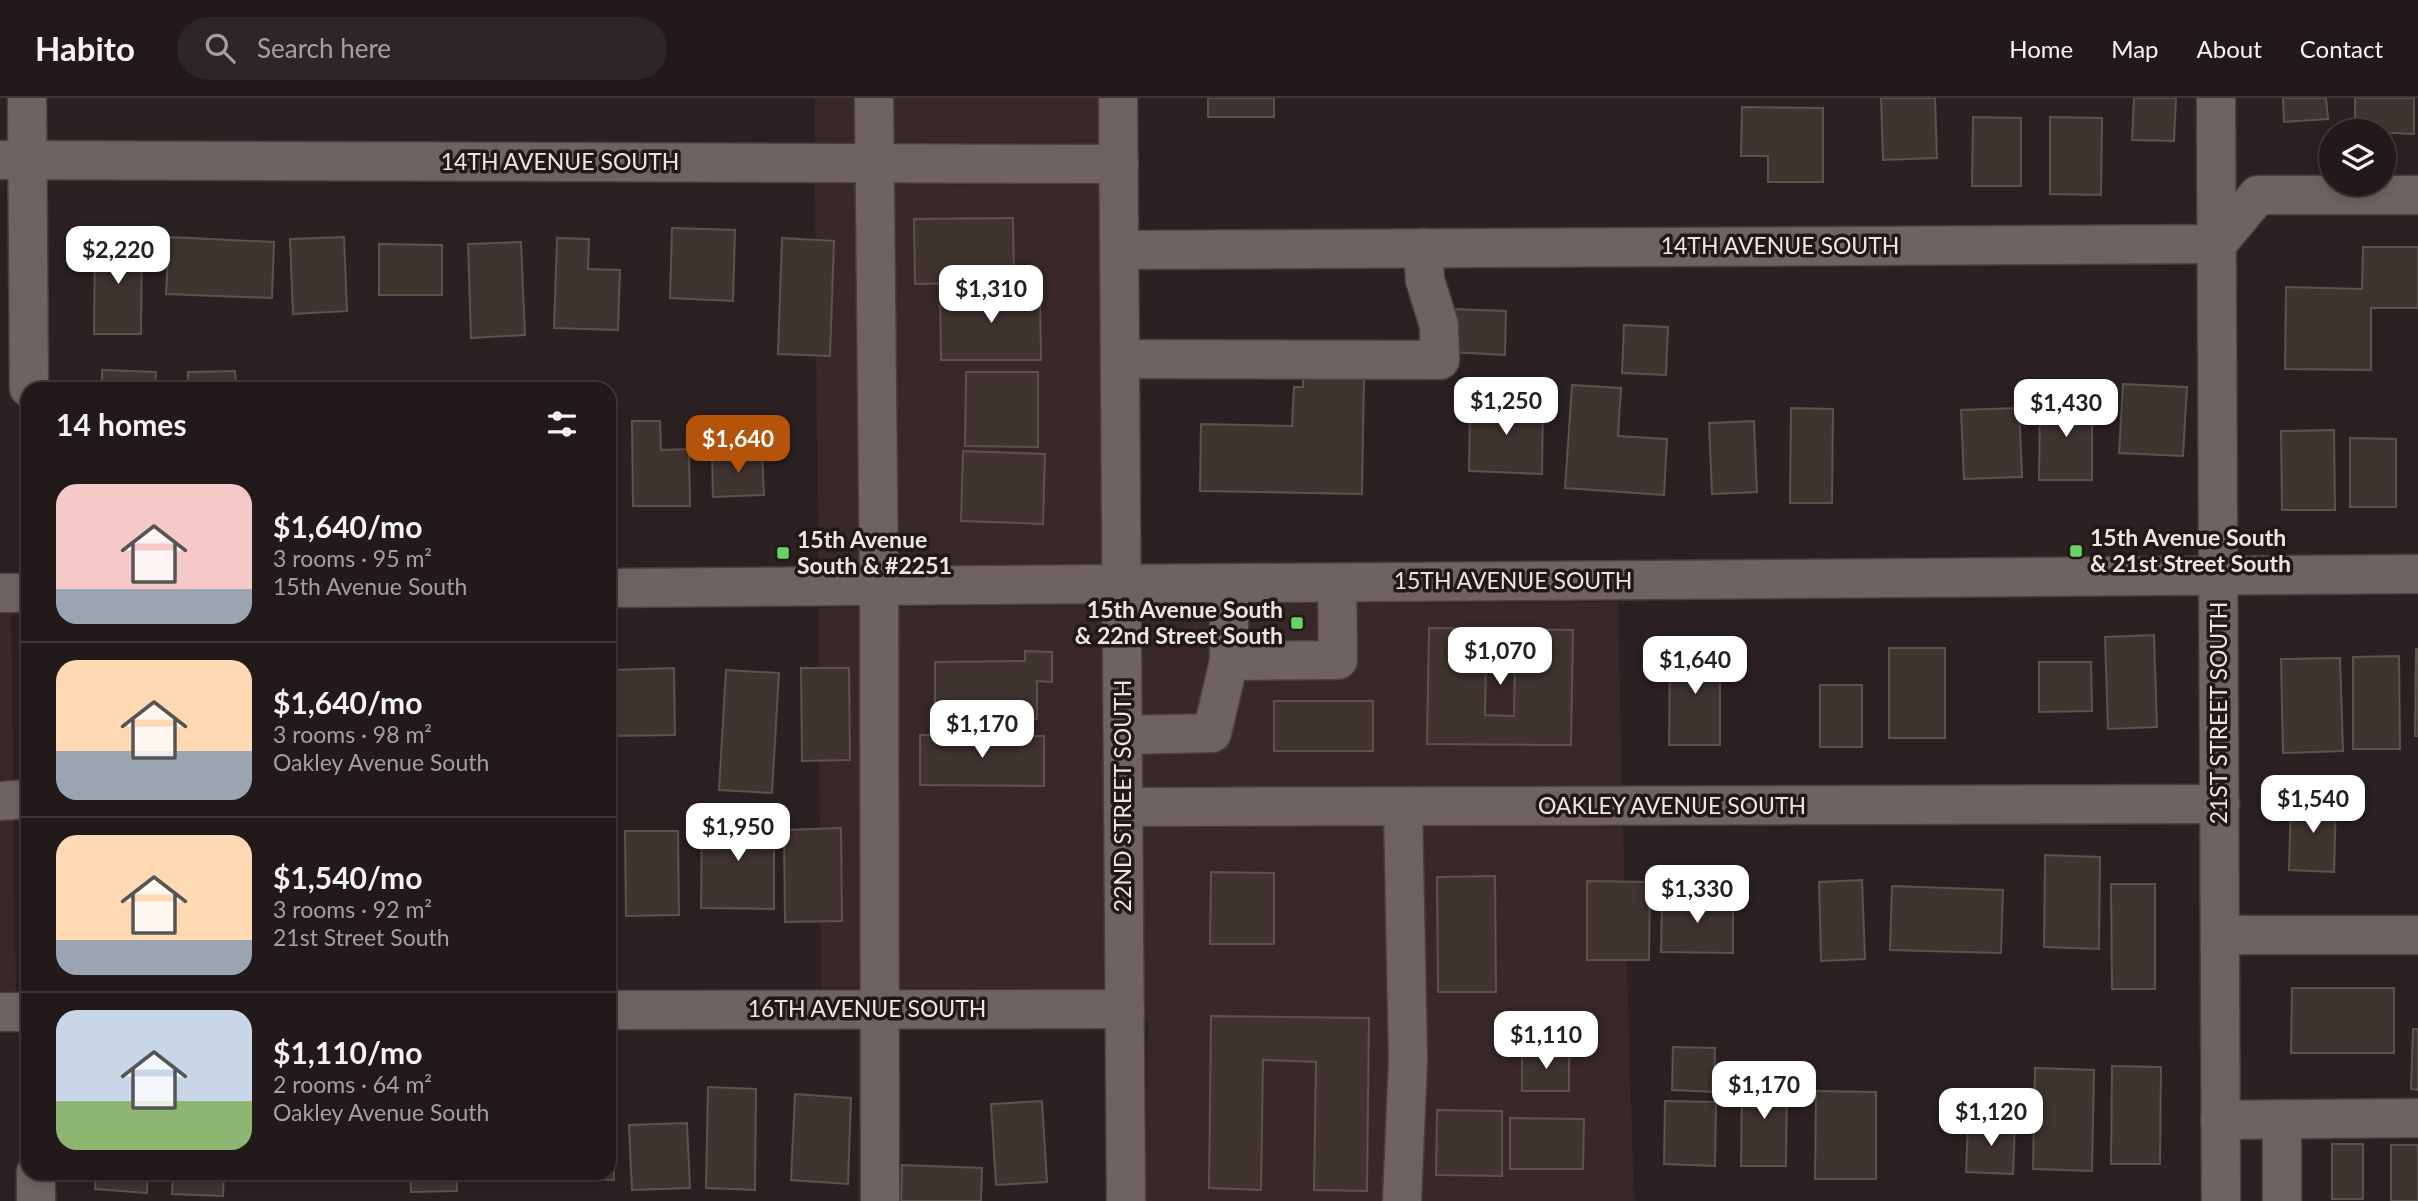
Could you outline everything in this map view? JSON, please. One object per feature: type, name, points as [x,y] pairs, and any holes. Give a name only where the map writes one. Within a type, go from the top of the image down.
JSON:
[{"type":"street","points":[[27,98],[14,160],[29,382]]},
{"type":"street","points":[[874,98],[879,586],[880,1201]]},
{"type":"street","name":"22ND STREET SOUTH","points":[[1118,98],[1126,1201]]},
{"type":"street","name":"21ST STREET SOUTH","points":[[2216,98],[2221,1201]]},
{"type":"street","name":"14TH AVENUE SOUTH","points":[[14,160],[1119,164]]},
{"type":"street","points":[[2217,243],[2258,195],[2418,195]]},
{"type":"street","name":"14TH AVENUE SOUTH","points":[[1120,250],[2217,243]]},
{"type":"street","points":[[1120,359],[1440,359],[1439,325],[1424,280],[1423,248]]},
{"type":"street","name":"15TH AVENUE SOUTH","points":[[616,588],[2418,574]]},
{"type":"street","points":[[1229,661],[1338,660],[1337,583]]},
{"type":"street","points":[[1123,735],[1212,733],[1229,661],[1229,584]]},
{"type":"street","points":[[0,593],[21,593]]},
{"type":"street","points":[[0,801],[21,800]]},
{"type":"street","name":"OAKLEY AVENUE SOUTH","points":[[1124,807],[2220,804]]},
{"type":"street","points":[[1402,1201],[1408,1060],[1403,807]]},
{"type":"street","points":[[2220,935],[2418,934]]},
{"type":"street","name":"16TH AVENUE SOUTH","points":[[616,1010],[1125,1009]]},
{"type":"street","points":[[0,1012],[21,1012]]},
{"type":"street","points":[[2220,1120],[2418,1118]]},
{"type":"street","points":[[2282,1119],[2282,1201]]},
{"type":"street","points":[[36,1180],[36,1201]]},
{"type":"shaded area","points":[[815,98],[1099,98],[1100,143],[815,142]]},
{"type":"shaded area","points":[[815,184],[1100,185],[1103,563],[818,566]]},
{"type":"shaded area","points":[[1618,602],[1622,785],[1142,786],[1141,605]]},
{"type":"shaded area","points":[[1103,605],[1106,988],[821,988],[818,608]]},
{"type":"shaded area","points":[[0,614],[11,614],[16,991],[0,991]]},
{"type":"shaded area","points":[[1623,827],[1634,1201],[1145,1201],[1148,1022],[1143,1022],[1142,828]]},
{"type":"building","points":[[1208,98],[1274,98],[1274,117],[1208,117]]},
{"type":"building","points":[[1881,98],[1935,98],[1937,158],[1883,160]]},
{"type":"building","points":[[2134,98],[2176,98],[2174,141],[2132,140]]},
{"type":"building","points":[[2283,98],[2326,98],[2328,119],[2284,122]]},
{"type":"building","points":[[2355,98],[2414,98],[2414,134],[2396,133],[2396,119],[2355,119]]},
{"type":"building","points":[[1742,107],[1823,108],[1823,182],[1768,182],[1768,156],[1741,156]]},
{"type":"building","points":[[1973,117],[2021,118],[2021,186],[1972,186]]},
{"type":"building","points":[[2050,117],[2102,118],[2101,195],[2050,194]]},
{"type":"building","points":[[1013,218],[1014,282],[915,284],[914,219]]},
{"type":"building","points":[[672,228],[735,230],[733,301],[670,298]]},
{"type":"building","points":[[95,237],[142,237],[141,334],[94,334]]},
{"type":"building","points":[[169,237],[274,242],[272,298],[166,294]]},
{"type":"building","points":[[344,237],[347,311],[293,314],[290,239]]},
{"type":"building","points":[[557,238],[589,239],[588,269],[620,270],[618,330],[554,328]]},
{"type":"building","points":[[782,238],[834,241],[830,356],[778,354]]},
{"type":"building","points":[[521,242],[525,335],[471,338],[468,244]]},
{"type":"building","points":[[379,244],[442,245],[442,295],[379,295]]},
{"type":"building","points":[[2363,247],[2418,247],[2418,308],[2371,308],[2371,370],[2285,369],[2286,287],[2362,289]]},
{"type":"building","points":[[1040,289],[1041,360],[941,360],[940,290]]},
{"type":"building","points":[[1452,309],[1506,311],[1505,355],[1451,352]]},
{"type":"building","points":[[1624,325],[1668,327],[1666,375],[1622,373]]},
{"type":"building","points":[[102,370],[156,372],[155,382],[102,382]]},
{"type":"building","points":[[235,371],[236,382],[188,382],[188,372]]},
{"type":"building","points":[[966,372],[1038,372],[1038,447],[965,446]]},
{"type":"building","points":[[1303,376],[1364,378],[1362,494],[1200,491],[1201,424],[1292,426],[1294,387],[1303,387]]},
{"type":"building","points":[[2123,384],[2187,387],[2183,456],[2119,453]]},
{"type":"building","points":[[1572,385],[1621,388],[1618,436],[1667,439],[1664,495],[1565,488]]},
{"type":"building","points":[[2040,398],[2092,399],[2092,480],[2039,480]]},
{"type":"building","points":[[1470,400],[1543,402],[1542,474],[1469,471]]},
{"type":"building","points":[[1791,408],[1833,409],[1832,503],[1790,503]]},
{"type":"building","points":[[2019,408],[2022,477],[1964,479],[1961,410]]},
{"type":"building","points":[[632,421],[660,421],[661,450],[689,449],[690,506],[633,506]]},
{"type":"building","points":[[1754,421],[1757,492],[1712,494],[1709,423]]},
{"type":"building","points":[[2334,430],[2335,510],[2282,510],[2281,431]]},
{"type":"building","points":[[2350,438],[2396,439],[2396,507],[2350,507]]},
{"type":"building","points":[[963,451],[1045,454],[1043,524],[961,521]]},
{"type":"building","points":[[762,452],[764,495],[713,497],[712,454]]},
{"type":"building","points":[[1429,628],[1573,630],[1571,745],[1427,744]],"holes":[[[1486,658],[1515,658],[1514,716],[1485,715]]]},
{"type":"building","points":[[2154,635],[2157,727],[2108,729],[2105,637]]},
{"type":"building","points":[[1670,647],[1720,647],[1720,745],[1669,745]]},
{"type":"building","points":[[1889,648],[1945,648],[1945,738],[1889,738]]},
{"type":"building","points":[[2418,649],[2418,736],[2415,736]]},
{"type":"building","points":[[1025,651],[1052,652],[1052,682],[1037,681],[1037,719],[935,718],[935,662],[1025,661]]},
{"type":"building","points":[[2399,656],[2400,749],[2353,749],[2353,657]]},
{"type":"building","points":[[2340,658],[2343,751],[2283,753],[2281,659]]},
{"type":"building","points":[[2039,662],[2091,662],[2092,711],[2039,712]]},
{"type":"building","points":[[674,668],[675,735],[616,736],[616,670]]},
{"type":"building","points":[[801,668],[849,668],[850,760],[802,761]]},
{"type":"building","points":[[726,670],[779,673],[772,793],[719,790]]},
{"type":"building","points":[[1820,685],[1862,685],[1862,747],[1820,747]]},
{"type":"building","points":[[1274,701],[1373,701],[1373,751],[1274,751]]},
{"type":"building","points":[[920,735],[1044,736],[1044,786],[920,785]]},
{"type":"building","points":[[2291,798],[2336,800],[2334,872],[2289,870]]},
{"type":"building","points":[[702,817],[774,818],[774,909],[701,908]]},
{"type":"building","points":[[841,828],[842,921],[785,922],[784,830]]},
{"type":"building","points":[[625,831],[678,831],[679,915],[626,916]]},
{"type":"building","points":[[2045,855],[2100,857],[2099,949],[2044,947]]},
{"type":"building","points":[[1211,872],[1274,873],[1274,944],[1210,944]]},
{"type":"building","points":[[1495,876],[1496,992],[1438,992],[1437,877]]},
{"type":"building","points":[[1862,880],[1865,959],[1821,961],[1819,882]]},
{"type":"building","points":[[1587,881],[1650,882],[1649,960],[1587,960]]},
{"type":"building","points":[[2111,884],[2155,884],[2155,989],[2112,989]]},
{"type":"building","points":[[1892,886],[2003,890],[2001,953],[1890,950]]},
{"type":"building","points":[[1662,897],[1733,899],[1733,953],[1661,952]]},
{"type":"building","points":[[2292,988],[2394,988],[2394,1053],[2291,1053]]},
{"type":"building","points":[[1211,1016],[1369,1018],[1367,1191],[1314,1190],[1316,1062],[1263,1060],[1261,1190],[1209,1188]]},
{"type":"building","points":[[2413,1029],[2418,1029],[2418,1090],[2411,1089]]},
{"type":"building","points":[[1673,1047],[1715,1048],[1714,1092],[1672,1090]]},
{"type":"building","points":[[1522,1050],[1569,1050],[1569,1091],[1522,1091]]},
{"type":"building","points":[[2112,1066],[2161,1067],[2160,1164],[2111,1164]]},
{"type":"building","points":[[2035,1068],[2094,1070],[2092,1171],[2033,1169]]},
{"type":"building","points":[[1742,1076],[1787,1076],[1786,1166],[1741,1166]]},
{"type":"building","points":[[708,1087],[756,1089],[755,1190],[706,1188]]},
{"type":"building","points":[[1816,1091],[1876,1092],[1876,1179],[1815,1179]]},
{"type":"building","points":[[795,1094],[851,1098],[848,1184],[791,1180]]},
{"type":"building","points":[[1042,1101],[1047,1182],[996,1185],[991,1104]]},
{"type":"building","points":[[1665,1101],[1716,1102],[1715,1166],[1664,1164]]},
{"type":"building","points":[[1437,1110],[1502,1111],[1502,1176],[1436,1175]]},
{"type":"building","points":[[1510,1118],[1584,1119],[1583,1169],[1510,1169]]},
{"type":"building","points":[[687,1123],[690,1188],[632,1190],[629,1125]]},
{"type":"building","points":[[1968,1123],[2015,1125],[2013,1174],[1966,1172]]},
{"type":"building","points":[[2332,1144],[2363,1144],[2363,1199],[2332,1199]]},
{"type":"building","points":[[2391,1145],[2418,1145],[2418,1201],[2391,1201]]},
{"type":"building","points":[[902,1165],[982,1168],[981,1201],[901,1201]]},
{"type":"building","points":[[96,1180],[148,1180],[147,1193],[95,1189]]},
{"type":"building","points":[[173,1180],[224,1180],[223,1196],[172,1194]]},
{"type":"building","points":[[410,1180],[456,1180],[457,1191],[411,1192]]},
{"type":"place","name":"15th Avenue South & 21st Street South","points":[[2076,551]]},
{"type":"place","name":"15th Avenue South & #2251","points":[[783,553]]},
{"type":"place","name":"15th Avenue South & 22nd Street South","points":[[1297,623]]}]
